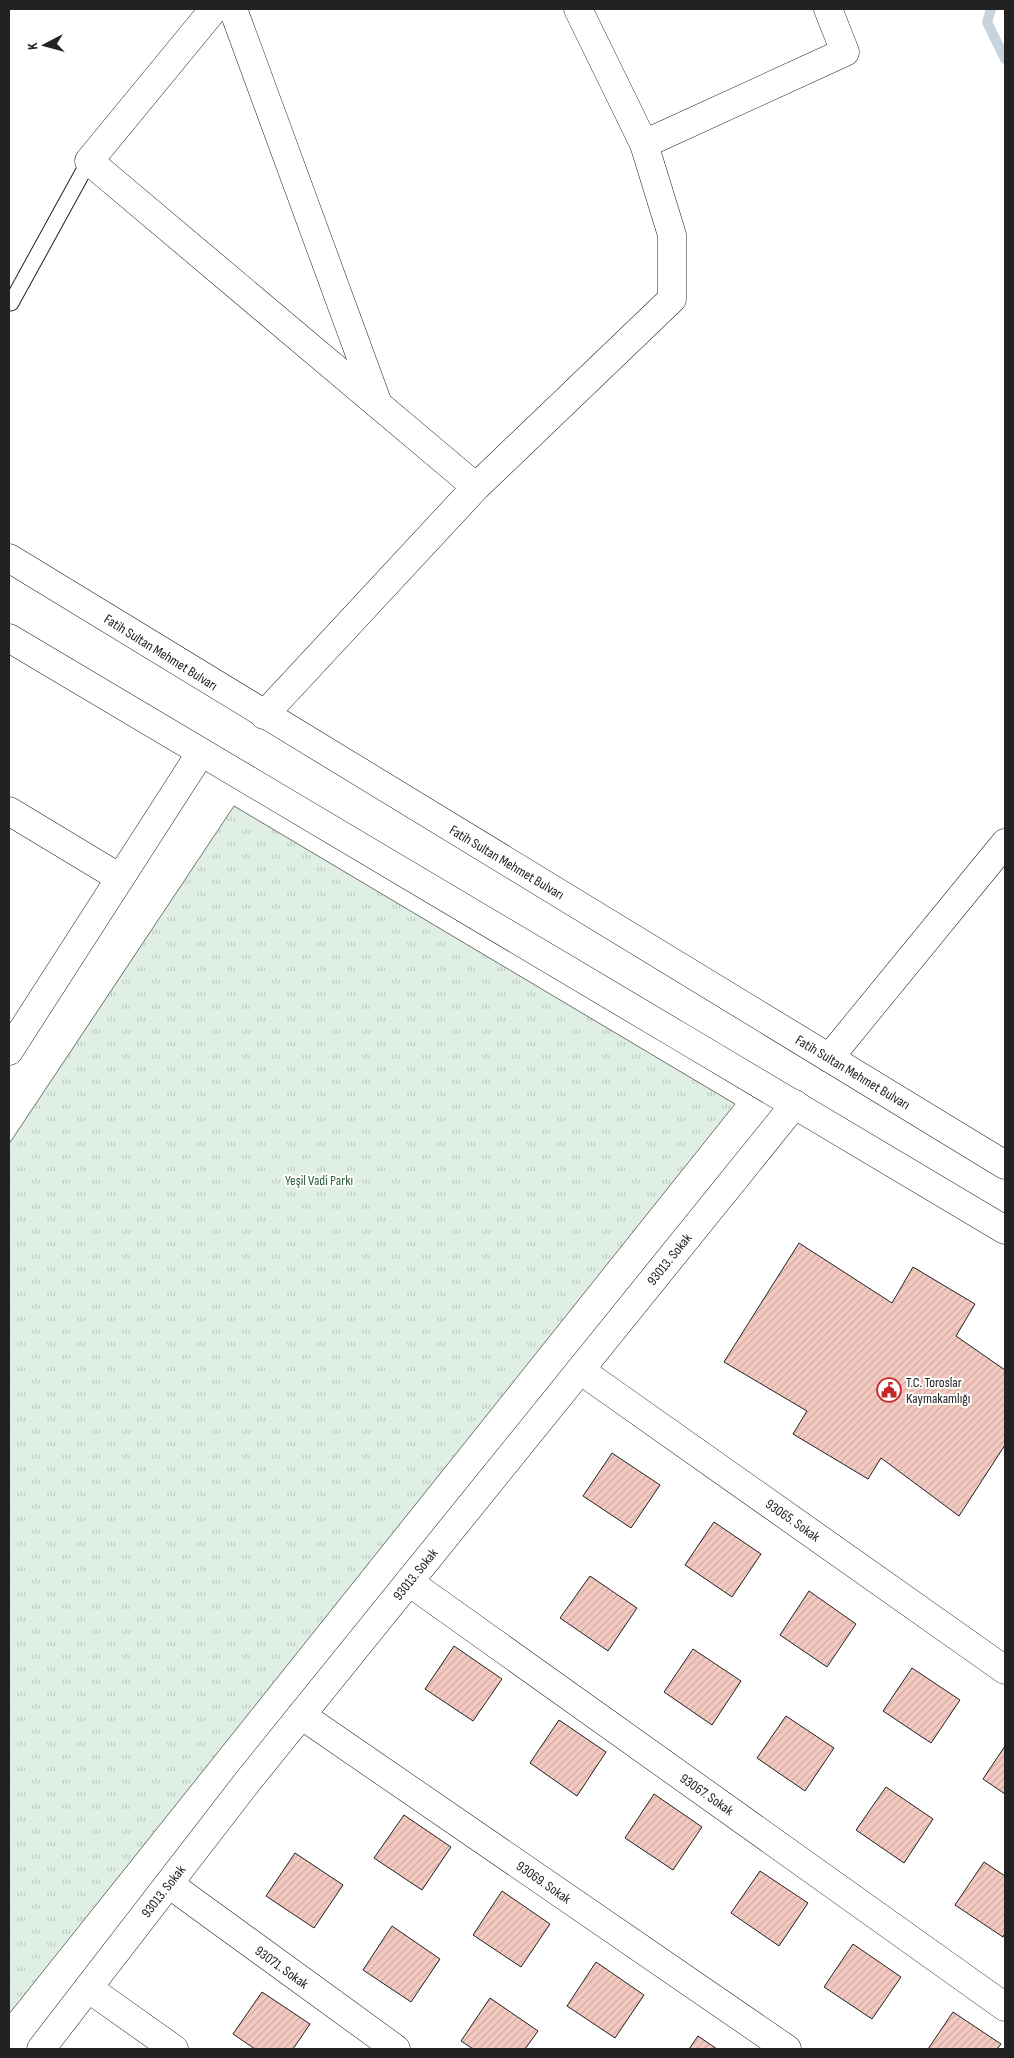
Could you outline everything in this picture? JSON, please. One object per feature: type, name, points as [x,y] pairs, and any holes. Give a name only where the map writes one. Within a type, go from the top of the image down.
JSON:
[{"type":"street","points":[[214,9],[89,161],[476,487]]},
{"type":"street","points":[[232,9],[379,405]]},
{"type":"street","points":[[264,715],[476,487],[672,298],[672,235],[644,144],[578,9]]},
{"type":"street","points":[[644,144],[845,52],[828,9]]},
{"type":"street","name":"Fatih Sultan Mehmet Bulvarı","points":[[9,558],[1005,1165]]},
{"type":"street","points":[[9,638],[200,754],[795,1104],[1005,1230]]},
{"type":"street","points":[[9,1051],[200,754]]},
{"type":"street","points":[[9,811],[120,878]]},
{"type":"street","points":[[829,1058],[1005,843]]},
{"type":"street","name":"93013. Sokak","points":[[41,2049],[301,1715],[795,1104]]},
{"type":"street","name":"93065. Sokak","points":[[580,1370],[1005,1670]]},
{"type":"street","name":"93067. Sokak","points":[[409,1582],[1005,2007]]},
{"type":"street","name":"93069. Sokak","points":[[301,1715],[787,2049]]},
{"type":"street","name":"93071. Sokak","points":[[169,1884],[396,2049]]},
{"type":"street","points":[[88,1988],[174,2049]]},
{"type":"lane","points":[[9,301],[11,303],[89,161]]},
{"type":"green space","name":"Yeşil Vadi Parkı","points":[[234,806],[735,1104],[9,2014],[9,1144]]},
{"type":"building","name":"T.C. Toroslar Kaymakamlığı","points":[[799,1243],[892,1303],[913,1267],[975,1304],[956,1336],[1005,1370],[1005,1445],[959,1516],[881,1458],[868,1479],[793,1434],[807,1411],[724,1362]]},
{"type":"building","points":[[612,1453],[660,1485],[631,1528],[583,1496]]},
{"type":"building","points":[[714,1522],[761,1554],[732,1597],[685,1565]]},
{"type":"building","points":[[590,1576],[637,1608],[608,1651],[560,1618]]},
{"type":"building","points":[[809,1591],[856,1624],[827,1667],[780,1635]]},
{"type":"building","points":[[454,1646],[502,1679],[473,1721],[425,1689]]},
{"type":"building","points":[[693,1649],[741,1681],[712,1725],[664,1692]]},
{"type":"building","points":[[912,1668],[960,1700],[931,1743],[883,1711]]},
{"type":"building","points":[[786,1716],[834,1748],[805,1791],[757,1758]]},
{"type":"building","points":[[559,1720],[606,1752],[577,1796],[530,1763]]},
{"type":"building","points":[[1005,1746],[1005,1794],[983,1779]]},
{"type":"building","points":[[886,1787],[933,1819],[904,1863],[856,1830]]},
{"type":"building","points":[[654,1794],[702,1827],[673,1870],[625,1838]]},
{"type":"building","points":[[404,1815],[451,1847],[422,1890],[374,1858]]},
{"type":"building","points":[[295,1853],[343,1885],[314,1928],[266,1896]]},
{"type":"building","points":[[984,1862],[1005,1876],[1005,1933],[1003,1937],[955,1905]]},
{"type":"building","points":[[760,1871],[808,1903],[779,1946],[731,1913]]},
{"type":"building","points":[[502,1891],[550,1924],[521,1967],[473,1935]]},
{"type":"building","points":[[392,1926],[440,1959],[411,2002],[363,1970]]},
{"type":"building","points":[[853,1944],[901,1977],[872,2019],[824,1987]]},
{"type":"building","points":[[596,1962],[644,1995],[615,2038],[567,2006]]},
{"type":"building","points":[[262,1992],[310,2024],[293,2049],[255,2049],[233,2034]]},
{"type":"building","points":[[490,1998],[538,2031],[525,2049],[473,2049],[461,2041]]},
{"type":"building","points":[[953,2012],[1001,2044],[997,2049],[928,2049]]},
{"type":"building","points":[[698,2036],[717,2049],[689,2049]]},
{"type":"waterway","points":[[991,9],[987,22],[1005,59]]},
{"type":"place","name":"T.C. Toroslar Kaymakamlığı","points":[[889,1390]]}]
